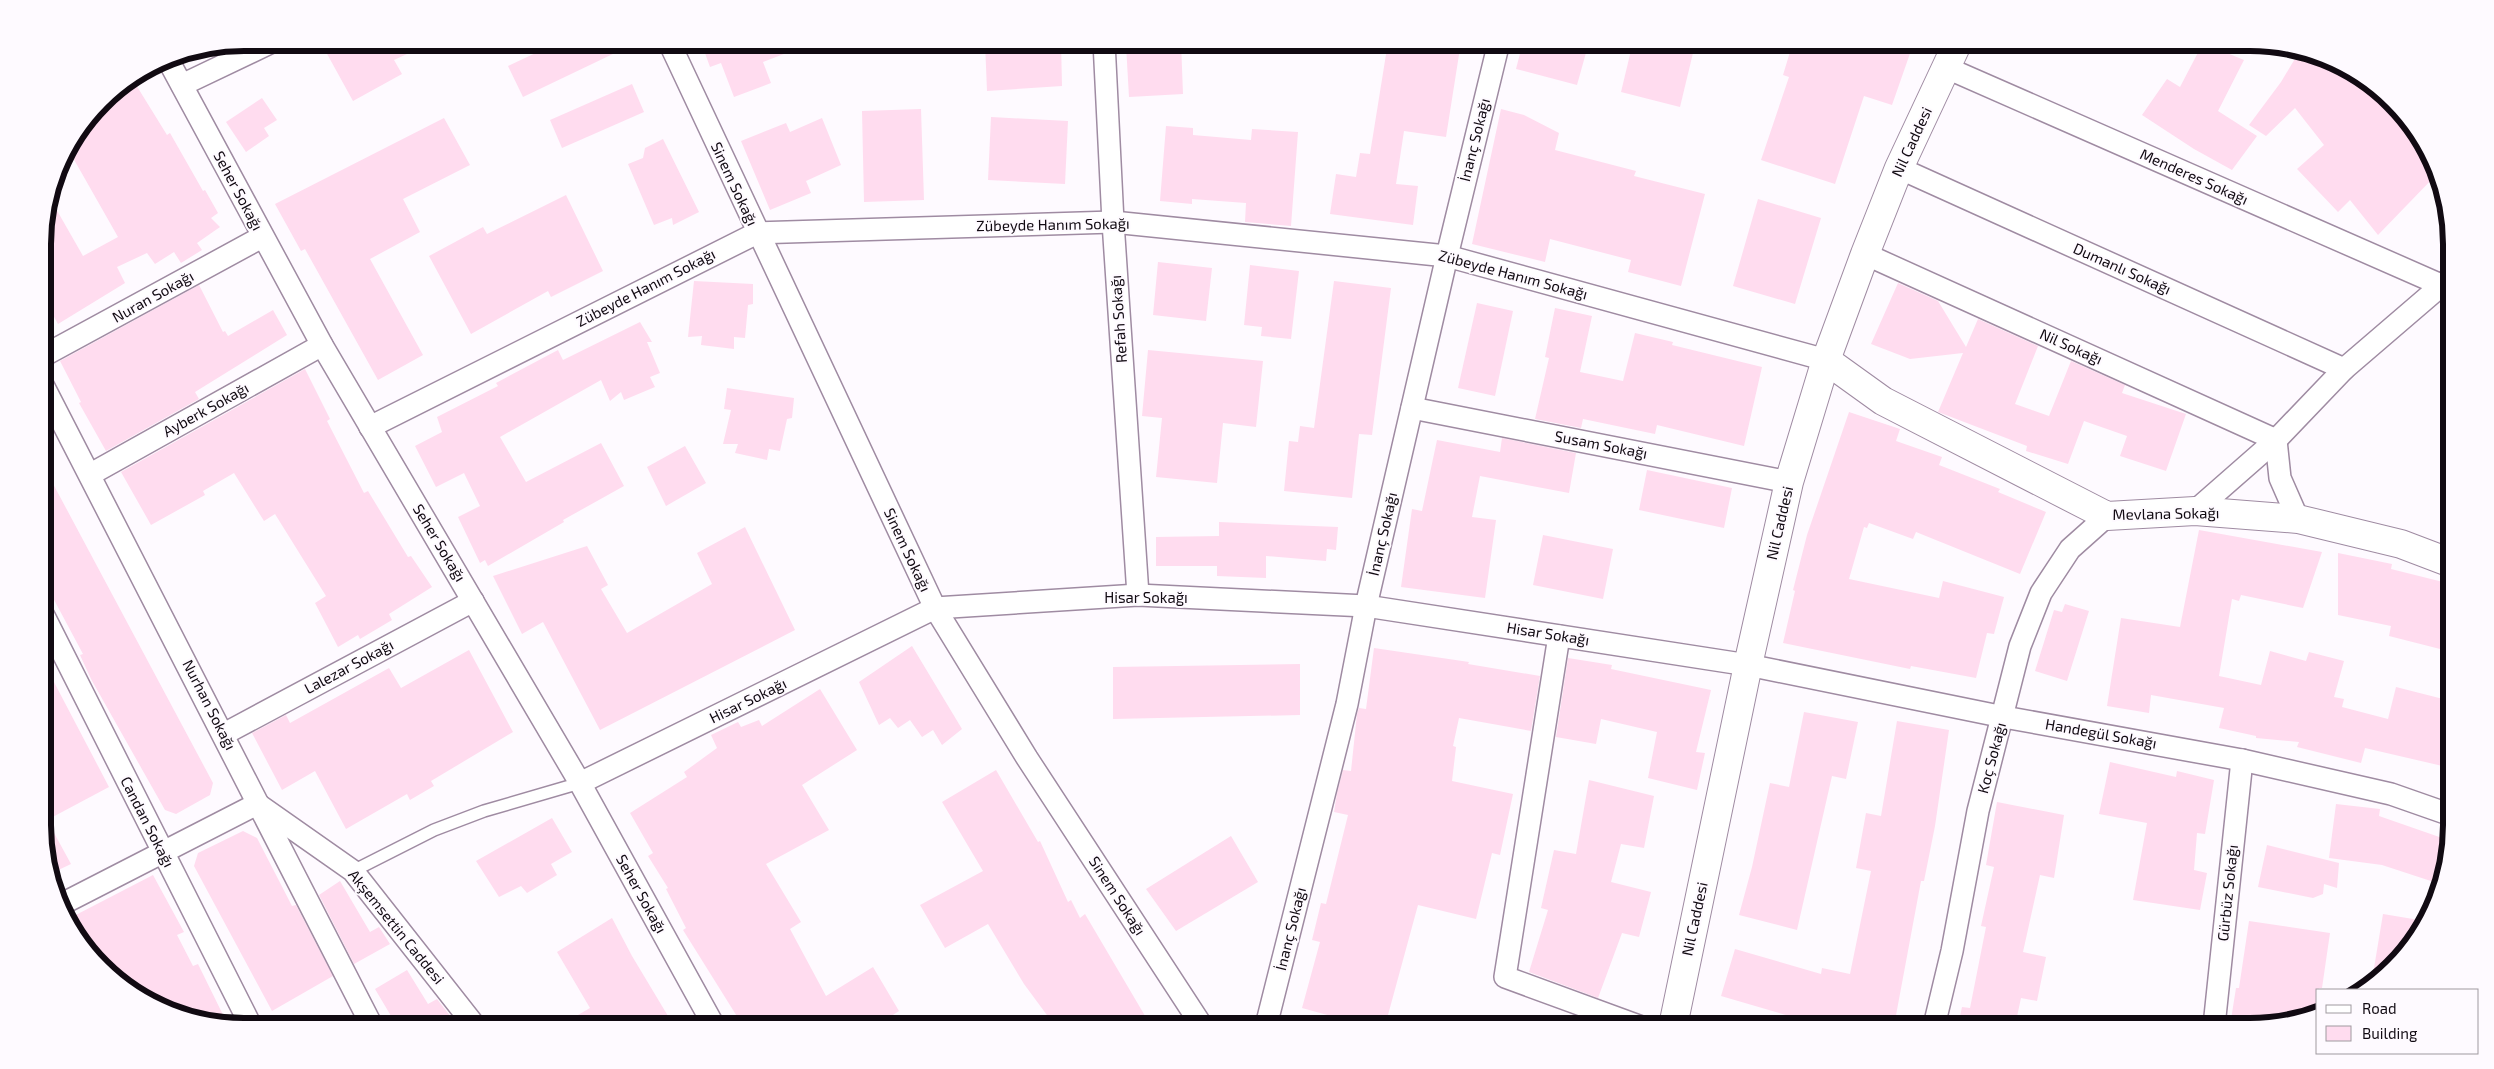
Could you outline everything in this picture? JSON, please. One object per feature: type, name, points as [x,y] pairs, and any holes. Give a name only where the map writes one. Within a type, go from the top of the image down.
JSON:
[{"type":"street","points":[[182,85],[253,51]]},
{"type":"street","name":"Sinem Sokağı","points":[[673,51],[935,608],[1028,758],[1197,1018]]},
{"type":"street","name":"Refah Sokağı","points":[[1104,51],[1113,222],[1138,595]]},
{"type":"street","name":"İnanç Sokağı","points":[[1268,1018],[1347,704],[1366,606],[1497,51]]},
{"type":"street","name":"Nil Caddesi","points":[[1675,1018],[1748,665],[1789,482],[1826,360],[1865,254],[1899,168],[1954,51]]},
{"type":"street","name":"Seher Sokağı","points":[[171,66],[262,237],[322,345],[580,784],[710,1018]]},
{"type":"street","name":"Menderes Sokağı","points":[[1947,68],[2443,281]]},
{"type":"street","name":"Dumanlı Sokağı","points":[[1899,168],[2344,369]]},
{"type":"street","name":"Zübeyde Hanım Sokağı","points":[[370,427],[757,232],[1113,222],[1447,256],[1826,360]]},
{"type":"street","name":"Nuran Sokağı","points":[[51,352],[262,237]]},
{"type":"street","name":"Nil Sokağı","points":[[1865,254],[2276,440]]},
{"type":"street","points":[[2195,511],[2244,466],[2276,440],[2344,369],[2443,285]]},
{"type":"street","name":"Ayberk Sokağı","points":[[91,474],[322,345]]},
{"type":"street","name":"Mevlana Sokağı","points":[[1826,360],[1883,401],[2107,516],[2195,511],[2298,519],[2402,544],[2443,560]]},
{"type":"street","name":"Nurhan Sokağı","points":[[51,400],[91,474],[224,734],[257,804],[368,1018]]},
{"type":"street","name":"Susam Sokağı","points":[[1412,408],[1789,482]]},
{"type":"street","points":[[2276,440],[2280,478],[2298,519]]},
{"type":"street","name":"Koç Sokağı","points":[[1936,1018],[1952,951],[1978,812],[2004,717],[2020,646],[2041,593],[2070,549],[2107,516]]},
{"type":"street","name":"Hisar Sokağı","points":[[580,784],[935,608],[1138,595],[1366,606],[1748,665]]},
{"type":"street","name":"Lalezar Sokağı","points":[[224,734],[473,601]]},
{"type":"street","name":"Candan Sokağı","points":[[51,630],[247,1018]]},
{"type":"street","points":[[1559,636],[1505,978],[1617,1018]]},
{"type":"street","name":"Handegül Sokağı","points":[[1748,665],[2004,717],[2242,760],[2391,794],[2443,812]]},
{"type":"street","name":"Gürbüz Sokağı","points":[[2215,1018],[2242,760]]},
{"type":"street","points":[[67,901],[257,804]]},
{"type":"street","name":"Akşemsettin Caddesi","points":[[257,804],[354,871],[469,1018]]},
{"type":"lane","points":[[354,871],[434,830],[484,811],[580,784]]},
{"type":"building","points":[[414,51],[394,60],[402,74],[353,101],[326,52]]},
{"type":"building","points":[[540,51],[619,51],[523,97],[508,66]]},
{"type":"building","points":[[704,51],[792,51],[763,62],[771,83],[734,97],[721,63],[710,67]]},
{"type":"building","points":[[985,51],[1061,51],[1062,86],[987,91]]},
{"type":"building","points":[[1126,51],[1181,51],[1183,94],[1129,97]]},
{"type":"building","points":[[1387,51],[1460,51],[1446,137],[1404,131],[1396,184],[1418,186],[1413,225],[1330,214],[1336,174],[1356,177],[1360,153],[1370,154]]},
{"type":"building","points":[[1521,51],[1586,51],[1577,85],[1516,69]]},
{"type":"building","points":[[1631,51],[1685,51],[1693,53],[1680,107],[1621,92]]},
{"type":"building","points":[[1790,51],[1911,51],[1892,105],[1864,96],[1835,184],[1761,160],[1789,77],[1783,75]]},
{"type":"building","points":[[2199,51],[2222,51],[2244,60],[2218,111],[2257,136],[2232,170],[2194,149],[2142,115],[2167,79],[2180,87]]},
{"type":"building","points":[[2296,57],[2335,71],[2377,99],[2395,117],[2417,148],[2431,180],[2378,235],[2350,200],[2338,212],[2297,169],[2324,145],[2295,108],[2266,136],[2249,125],[2281,82]]},
{"type":"building","points":[[632,84],[644,112],[562,148],[550,120]]},
{"type":"building","points":[[136,85],[167,135],[170,133],[203,191],[205,190],[218,213],[211,218],[220,227],[197,243],[202,250],[181,263],[174,252],[155,264],[147,253],[117,267],[125,283],[58,324],[51,311],[51,245],[55,207],[83,256],[118,237],[72,157],[99,117],[117,99]]},
{"type":"building","points":[[262,98],[277,120],[264,128],[269,136],[246,152],[226,122]]},
{"type":"building","points":[[921,109],[924,200],[864,202],[862,111]]},
{"type":"building","points":[[1501,109],[1524,115],[1559,133],[1555,150],[1636,171],[1634,176],[1705,194],[1681,286],[1628,272],[1631,260],[1550,239],[1545,262],[1472,244]]},
{"type":"building","points":[[991,117],[1068,121],[1065,184],[988,180]]},
{"type":"building","points":[[444,118],[470,165],[403,199],[420,232],[370,259],[423,355],[378,380],[305,249],[301,251],[275,204]]},
{"type":"building","points":[[822,118],[841,165],[806,181],[811,193],[770,210],[741,141],[786,123],[790,132]]},
{"type":"building","points":[[1166,126],[1193,128],[1193,135],[1251,140],[1252,129],[1298,132],[1291,226],[1245,222],[1246,203],[1192,199],[1192,204],[1160,201]]},
{"type":"building","points":[[663,139],[699,212],[673,225],[672,218],[654,225],[628,164],[643,158],[645,148]]},
{"type":"building","points":[[566,195],[603,271],[551,297],[548,291],[471,334],[429,256],[483,227],[487,234]]},
{"type":"building","points":[[1758,199],[1821,218],[1795,304],[1733,286]]},
{"type":"building","points":[[1158,262],[1212,268],[1206,321],[1153,315]]},
{"type":"building","points":[[1250,265],[1299,271],[1291,339],[1261,336],[1262,327],[1244,325]]},
{"type":"building","points":[[694,281],[753,284],[753,304],[748,305],[745,338],[734,337],[734,349],[701,345],[702,336],[688,337]]},
{"type":"building","points":[[1334,281],[1391,288],[1372,435],[1359,434],[1352,498],[1284,491],[1289,441],[1298,442],[1300,426],[1314,428]]},
{"type":"building","points":[[1898,283],[1938,301],[1966,347],[1978,319],[2038,346],[2015,404],[2049,416],[2071,361],[2125,385],[2122,393],[2186,414],[2166,471],[2120,456],[2127,436],[2084,421],[2068,464],[2026,451],[2027,446],[1938,412],[1963,353],[1910,359],[1871,344]]},
{"type":"building","points":[[199,285],[223,332],[225,331],[228,336],[273,310],[287,335],[195,392],[199,399],[106,451],[79,403],[81,402],[60,361]]},
{"type":"building","points":[[1477,303],[1513,311],[1495,396],[1458,388]]},
{"type":"building","points":[[1555,308],[1592,316],[1580,372],[1623,381],[1635,333],[1673,342],[1672,345],[1762,367],[1744,446],[1657,425],[1655,434],[1583,419],[1581,428],[1535,419],[1549,358],[1545,357]]},
{"type":"building","points":[[640,322],[652,342],[647,342],[660,373],[650,377],[655,387],[624,400],[621,392],[610,401],[601,380],[500,437],[526,482],[601,443],[624,486],[563,520],[564,522],[488,566],[485,560],[480,563],[458,517],[480,506],[464,473],[436,487],[415,446],[442,432],[437,417],[498,386],[496,383],[558,350],[563,360]]},
{"type":"building","points":[[1148,350],[1263,361],[1256,427],[1223,423],[1217,483],[1156,477],[1162,418],[1142,416]]},
{"type":"building","points":[[305,369],[330,419],[327,421],[364,493],[368,491],[408,557],[411,556],[432,587],[389,614],[392,620],[360,639],[358,635],[338,647],[315,603],[326,596],[275,514],[264,521],[234,473],[203,491],[205,495],[151,525],[121,472]]},
{"type":"building","points":[[727,388],[794,398],[792,418],[787,419],[780,451],[769,449],[767,460],[735,453],[738,444],[723,444],[731,410],[724,409]]},
{"type":"building","points":[[1849,412],[1900,429],[1896,441],[1942,457],[1939,465],[2000,489],[1998,492],[2046,512],[2020,574],[1916,532],[1913,539],[1869,523],[1867,528],[1864,527],[1849,579],[1939,598],[1943,581],[2004,597],[1994,634],[1987,633],[1976,678],[1911,666],[1910,669],[1783,643],[1795,591],[1793,590],[1807,535]]},
{"type":"building","points":[[1502,438],[1576,453],[1569,493],[1480,476],[1472,517],[1496,520],[1485,598],[1401,587],[1412,509],[1422,511],[1437,440],[1500,452]]},
{"type":"building","points":[[685,446],[706,483],[666,506],[647,467]]},
{"type":"building","points":[[1647,470],[1732,488],[1724,528],[1639,510]]},
{"type":"building","points":[[51,480],[213,783],[210,795],[176,814],[165,810],[91,679],[80,655],[83,654],[51,594]]},
{"type":"building","points":[[1219,522],[1338,527],[1336,550],[1327,549],[1326,561],[1266,556],[1266,578],[1217,576],[1217,566],[1156,566],[1156,537],[1219,536]]},
{"type":"building","points":[[745,527],[795,630],[600,730],[543,622],[522,634],[493,576],[587,546],[608,585],[601,589],[627,633],[712,584],[697,553]]},
{"type":"building","points":[[2199,530],[2322,552],[2303,608],[2241,595],[2239,601],[2232,599],[2219,676],[2261,685],[2270,651],[2306,661],[2309,652],[2344,661],[2334,697],[2344,699],[2342,707],[2388,719],[2396,687],[2443,699],[2443,766],[2365,748],[2361,763],[2297,747],[2299,742],[2256,738],[2256,736],[2219,728],[2224,708],[2151,695],[2149,713],[2107,706],[2121,618],[2180,627]]},
{"type":"building","points":[[1543,535],[1613,549],[1603,599],[1533,585]]},
{"type":"building","points":[[2338,553],[2392,564],[2391,569],[2443,582],[2443,650],[2389,636],[2391,626],[2338,615]]},
{"type":"building","points":[[2065,604],[2089,611],[2067,681],[2035,671],[2054,610],[2062,612]]},
{"type":"building","points":[[912,646],[962,729],[942,745],[933,730],[922,737],[910,720],[898,728],[890,718],[879,725],[859,682]]},
{"type":"building","points":[[1374,648],[1469,662],[1468,664],[1540,676],[1531,731],[1459,718],[1453,746],[1456,747],[1452,781],[1513,794],[1500,855],[1492,853],[1476,919],[1418,905],[1387,1018],[1338,1018],[1302,1008],[1320,942],[1312,940],[1321,903],[1326,904],[1348,815],[1334,812],[1337,793],[1343,770],[1351,771],[1359,708],[1366,709]]},
{"type":"building","points":[[469,650],[513,732],[431,781],[434,786],[410,800],[407,794],[346,829],[315,771],[282,790],[252,733],[286,715],[290,723],[389,668],[401,688]]},
{"type":"building","points":[[1568,658],[1612,665],[1611,669],[1711,690],[1696,752],[1705,753],[1697,790],[1648,778],[1657,732],[1601,719],[1596,744],[1556,737]]},
{"type":"building","points":[[1300,664],[1300,715],[1113,719],[1113,667]]},
{"type":"building","points":[[51,676],[109,787],[51,818]]},
{"type":"building","points":[[820,689],[857,750],[802,785],[829,830],[766,864],[801,922],[790,929],[826,996],[873,967],[899,1011],[888,1018],[738,1018],[683,930],[686,928],[666,889],[668,888],[648,856],[653,853],[630,813],[687,777],[684,772],[717,748],[711,735],[738,722],[741,727],[759,720],[762,726]]},
{"type":"building","points":[[1804,712],[1858,722],[1846,779],[1832,776],[1797,930],[1739,915],[1752,867],[1770,783],[1789,787]]},
{"type":"building","points":[[1897,721],[1949,730],[1935,826],[1924,881],[1921,881],[1895,1018],[1796,1018],[1721,996],[1735,949],[1821,974],[1822,968],[1850,974],[1871,871],[1856,868],[1866,813],[1881,816]]},
{"type":"building","points":[[2110,762],[2176,777],[2177,771],[2214,780],[2205,834],[2197,833],[2194,870],[2207,873],[2200,910],[2133,900],[2147,823],[2099,814]]},
{"type":"building","points":[[996,770],[1038,842],[1040,841],[1068,902],[1071,900],[1080,918],[1085,914],[1146,1018],[1049,1018],[1024,984],[988,924],[945,948],[920,905],[983,871],[942,802]]},
{"type":"building","points":[[1589,780],[1654,796],[1644,848],[1621,844],[1611,882],[1651,892],[1639,937],[1622,933],[1598,998],[1529,972],[1548,910],[1541,908],[1554,850],[1576,854]]},
{"type":"building","points":[[1997,802],[2064,815],[2054,878],[2040,875],[2023,952],[2046,957],[2037,1001],[2021,998],[2017,1018],[1960,1018],[1962,1007],[1970,1008],[1986,927],[1981,926],[1994,867],[1986,865]]},
{"type":"building","points":[[2336,804],[2380,809],[2379,816],[2442,838],[2439,862],[2434,882],[2382,865],[2329,858]]},
{"type":"building","points":[[552,818],[572,852],[551,864],[557,875],[527,893],[521,886],[499,897],[476,861]]},
{"type":"building","points":[[51,828],[71,864],[57,871]]},
{"type":"building","points":[[243,831],[257,838],[292,906],[296,905],[333,976],[272,1011],[194,866],[198,853]]},
{"type":"building","points":[[1231,836],[1258,882],[1176,931],[1146,889]]},
{"type":"building","points":[[2267,845],[2339,863],[2337,888],[2324,884],[2323,894],[2313,898],[2258,887]]},
{"type":"building","points":[[153,875],[184,932],[177,935],[193,966],[198,964],[224,1016],[182,1007],[159,998],[137,985],[117,970],[99,952],[74,916]]},
{"type":"building","points":[[340,881],[370,932],[379,927],[390,944],[354,964],[319,895]]},
{"type":"building","points":[[2383,914],[2418,920],[2395,952],[2373,973]]},
{"type":"building","points":[[612,918],[632,956],[669,1018],[573,1018],[590,1008],[557,952]]},
{"type":"building","points":[[2249,921],[2330,933],[2322,988],[2316,989],[2316,1006],[2275,1016],[2231,1018],[2236,988],[2239,988]]},
{"type":"building","points":[[407,970],[428,1004],[437,999],[452,1018],[392,1018],[375,989]]}]
